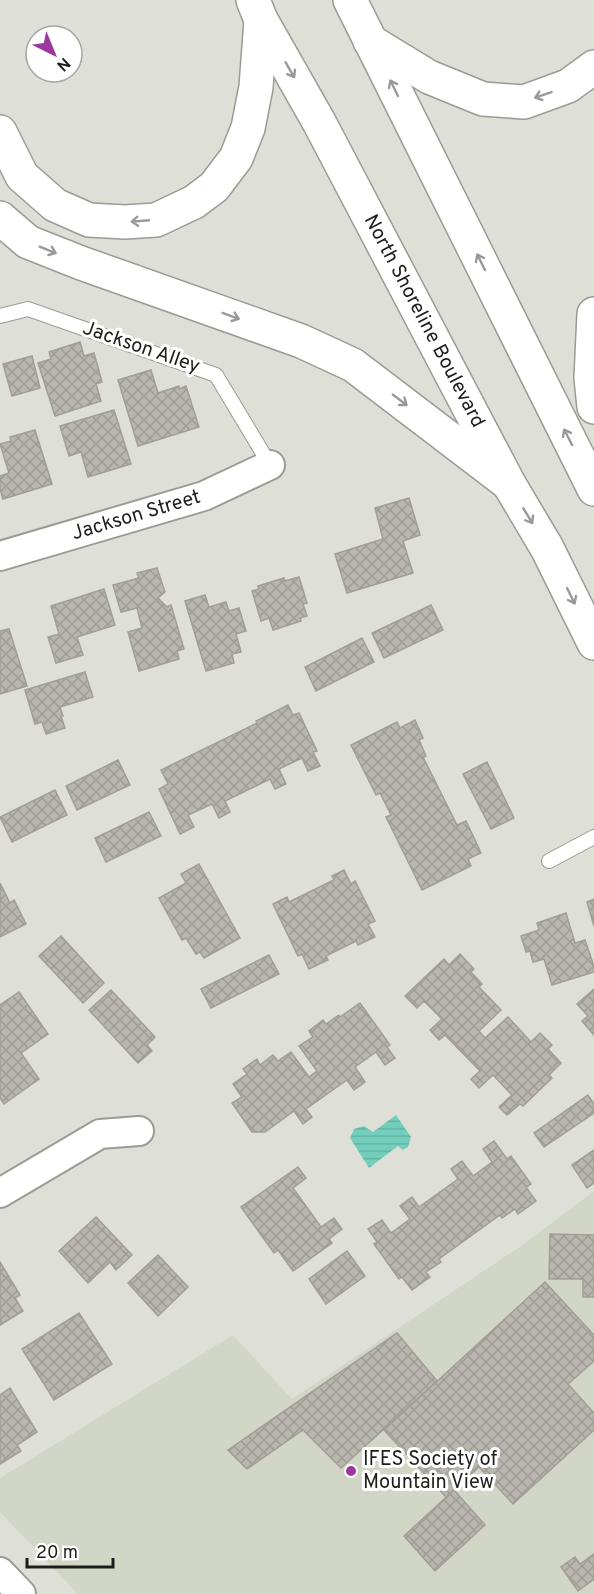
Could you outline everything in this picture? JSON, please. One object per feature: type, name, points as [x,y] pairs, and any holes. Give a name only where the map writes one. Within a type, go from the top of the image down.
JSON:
[{"type":"main road","points":[[350,0],[594,489]]},
{"type":"main road","points":[[0,132],[22,176],[55,205],[89,220],[124,222],[156,219],[194,202],[214,187],[236,158],[248,128],[256,87],[257,10]]},
{"type":"main road","name":"North Shoreline Boulevard","points":[[257,10],[319,122],[509,484],[547,548],[594,643]]},
{"type":"main road","points":[[370,41],[429,77],[483,99],[524,102],[568,86],[594,67]]},
{"type":"main road","points":[[0,218],[28,242],[301,341],[353,365],[509,484]]},
{"type":"main road","points":[[594,314],[591,378],[594,407]]},
{"type":"street","name":"Jackson Street","points":[[0,556],[204,496],[270,465]]},
{"type":"street","points":[[0,1192],[100,1134],[139,1131]]},
{"type":"street","points":[[0,1572],[21,1594]]},
{"type":"lane","name":"Jackson Alley","points":[[0,316],[28,309],[216,375],[270,465]]},
{"type":"lane","points":[[549,861],[594,837]]},
{"type":"shaded area","points":[[594,1191],[594,1594],[78,1594],[0,1512],[0,1478],[233,1335],[292,1399],[524,1244]]},
{"type":"water","points":[[396,1115],[411,1137],[408,1147],[403,1150],[398,1146],[369,1168],[350,1138],[354,1129],[364,1126],[373,1132]]},
{"type":"building","points":[[80,342],[84,356],[94,353],[102,382],[96,384],[101,401],[55,416],[38,363],[51,359],[49,352]]},
{"type":"building","points":[[32,356],[40,388],[12,396],[3,364]]},
{"type":"building","points":[[151,370],[158,393],[186,386],[199,427],[138,446],[118,380]]},
{"type":"building","points":[[114,410],[131,464],[88,477],[81,452],[69,456],[60,426]]},
{"type":"building","points":[[35,430],[52,484],[3,499],[0,476],[9,473],[0,444],[11,441],[10,437]]},
{"type":"building","points":[[409,498],[420,535],[403,541],[413,573],[347,593],[335,554],[383,539],[375,508]]},
{"type":"building","points":[[157,568],[165,592],[158,598],[167,607],[171,605],[184,649],[177,651],[179,659],[139,671],[128,632],[142,628],[137,608],[121,612],[113,585],[139,578],[137,573]]},
{"type":"building","points":[[299,577],[307,603],[303,604],[307,616],[300,618],[301,621],[273,630],[269,618],[261,621],[252,591],[259,589],[258,586],[284,578],[285,581]]},
{"type":"building","points":[[104,589],[115,625],[77,637],[83,655],[56,663],[48,637],[59,634],[51,606]]},
{"type":"building","points":[[205,595],[209,607],[226,602],[229,611],[239,608],[246,631],[236,634],[241,652],[232,654],[234,663],[206,671],[185,601]]},
{"type":"building","points":[[431,605],[443,630],[384,658],[372,633]]},
{"type":"building","points":[[9,629],[27,686],[0,694],[0,631]]},
{"type":"building","points":[[362,638],[374,662],[316,691],[305,667]]},
{"type":"building","points":[[85,672],[93,697],[60,707],[65,728],[46,734],[42,722],[35,724],[25,690]]},
{"type":"building","points":[[288,705],[293,715],[299,713],[317,751],[313,752],[320,766],[308,771],[302,758],[279,769],[286,784],[275,789],[270,779],[225,801],[230,812],[219,818],[212,804],[188,815],[194,827],[180,834],[159,789],[168,784],[161,770],[257,723],[256,721]]},
{"type":"building","points":[[415,720],[423,738],[419,740],[426,756],[423,757],[457,825],[466,821],[481,853],[468,859],[471,866],[422,890],[386,817],[391,815],[380,793],[376,795],[351,745],[397,722],[400,728]]},
{"type":"building","points":[[118,760],[130,785],[77,810],[66,786]]},
{"type":"building","points":[[487,762],[514,818],[491,829],[463,774]]},
{"type":"building","points":[[55,790],[67,815],[12,842],[0,817]]},
{"type":"building","points":[[149,812],[161,836],[106,862],[95,838]]},
{"type":"building","points":[[199,864],[240,938],[204,958],[200,952],[196,954],[186,938],[182,940],[159,898],[186,883],[181,874]]},
{"type":"building","points":[[344,870],[351,884],[355,881],[375,921],[368,924],[375,937],[358,945],[356,941],[326,956],[328,960],[309,969],[302,954],[298,956],[273,904],[287,897],[289,902],[334,880],[332,876]]},
{"type":"building","points":[[0,883],[10,903],[14,900],[26,924],[0,937]]},
{"type":"building","points":[[594,899],[594,926],[587,902]]},
{"type":"building","points":[[566,913],[575,943],[585,940],[594,972],[552,985],[544,959],[533,962],[530,951],[526,952],[521,936],[539,930],[537,923]]},
{"type":"building","points":[[61,936],[104,983],[83,1003],[39,956]]},
{"type":"building","points":[[460,954],[474,969],[471,972],[482,984],[479,987],[501,1010],[479,1031],[485,1038],[508,1017],[531,1042],[540,1033],[552,1045],[548,1049],[561,1063],[549,1075],[552,1078],[523,1106],[520,1104],[507,1115],[499,1107],[512,1095],[493,1075],[479,1088],[471,1079],[480,1071],[445,1035],[439,1040],[430,1030],[442,1019],[424,1001],[417,1008],[405,996],[444,959],[449,965]]},
{"type":"building","points":[[269,955],[279,974],[211,1008],[201,989]]},
{"type":"building","points":[[594,989],[594,1035],[582,1021],[588,1016],[577,1004]]},
{"type":"building","points":[[111,990],[155,1037],[147,1045],[152,1051],[138,1063],[89,1010]]},
{"type":"building","points":[[19,992],[48,1034],[21,1053],[39,1079],[4,1104],[0,1098],[0,1005]]},
{"type":"building","points":[[360,1003],[390,1045],[387,1047],[395,1058],[385,1065],[376,1052],[355,1067],[365,1082],[354,1090],[347,1080],[306,1109],[312,1117],[303,1124],[294,1111],[265,1132],[252,1132],[232,1103],[242,1097],[233,1084],[247,1074],[243,1069],[257,1059],[260,1065],[273,1055],[278,1061],[291,1052],[309,1077],[317,1071],[299,1046],[313,1037],[309,1031],[323,1020],[326,1024]]},
{"type":"building","points":[[588,1095],[594,1104],[594,1113],[544,1147],[534,1133]]},
{"type":"building","points":[[494,1141],[507,1159],[511,1156],[531,1184],[526,1187],[536,1201],[518,1214],[515,1209],[502,1218],[500,1215],[439,1259],[441,1262],[426,1272],[430,1277],[412,1290],[402,1277],[399,1279],[374,1244],[377,1242],[368,1229],[382,1220],[391,1233],[410,1219],[400,1206],[412,1197],[419,1207],[458,1179],[451,1169],[462,1161],[473,1176],[492,1162],[483,1149]]},
{"type":"building","points":[[594,1150],[594,1183],[587,1188],[572,1165]]},
{"type":"building","points":[[298,1167],[306,1178],[293,1188],[321,1227],[334,1218],[342,1229],[329,1239],[332,1243],[293,1271],[278,1250],[274,1253],[241,1207]]},
{"type":"building","points":[[96,1217],[132,1255],[116,1270],[110,1262],[88,1283],[59,1251]]},
{"type":"building","points":[[550,1234],[594,1235],[594,1297],[583,1297],[583,1279],[549,1279]]},
{"type":"building","points":[[347,1251],[365,1276],[326,1304],[309,1279]]},
{"type":"building","points":[[158,1255],[188,1287],[158,1316],[128,1283]]},
{"type":"building","points":[[0,1262],[20,1295],[15,1298],[23,1311],[0,1325]]},
{"type":"building","points":[[545,1282],[594,1335],[594,1361],[568,1384],[594,1413],[594,1430],[513,1504],[479,1467],[446,1497],[384,1430]]},
{"type":"building","points":[[79,1313],[112,1364],[54,1400],[22,1349]]},
{"type":"building","points":[[397,1333],[437,1381],[341,1468],[303,1430],[247,1469],[228,1450]]},
{"type":"building","points":[[10,1388],[37,1432],[17,1445],[21,1451],[0,1464],[0,1395]]},
{"type":"building","points":[[454,1490],[485,1525],[435,1571],[404,1536]]},
{"type":"building","points":[[594,1554],[594,1579],[578,1591],[561,1567],[575,1557],[580,1564]]},
{"type":"place","name":"IFES Society of Mountain View","points":[[351,1471]]}]
